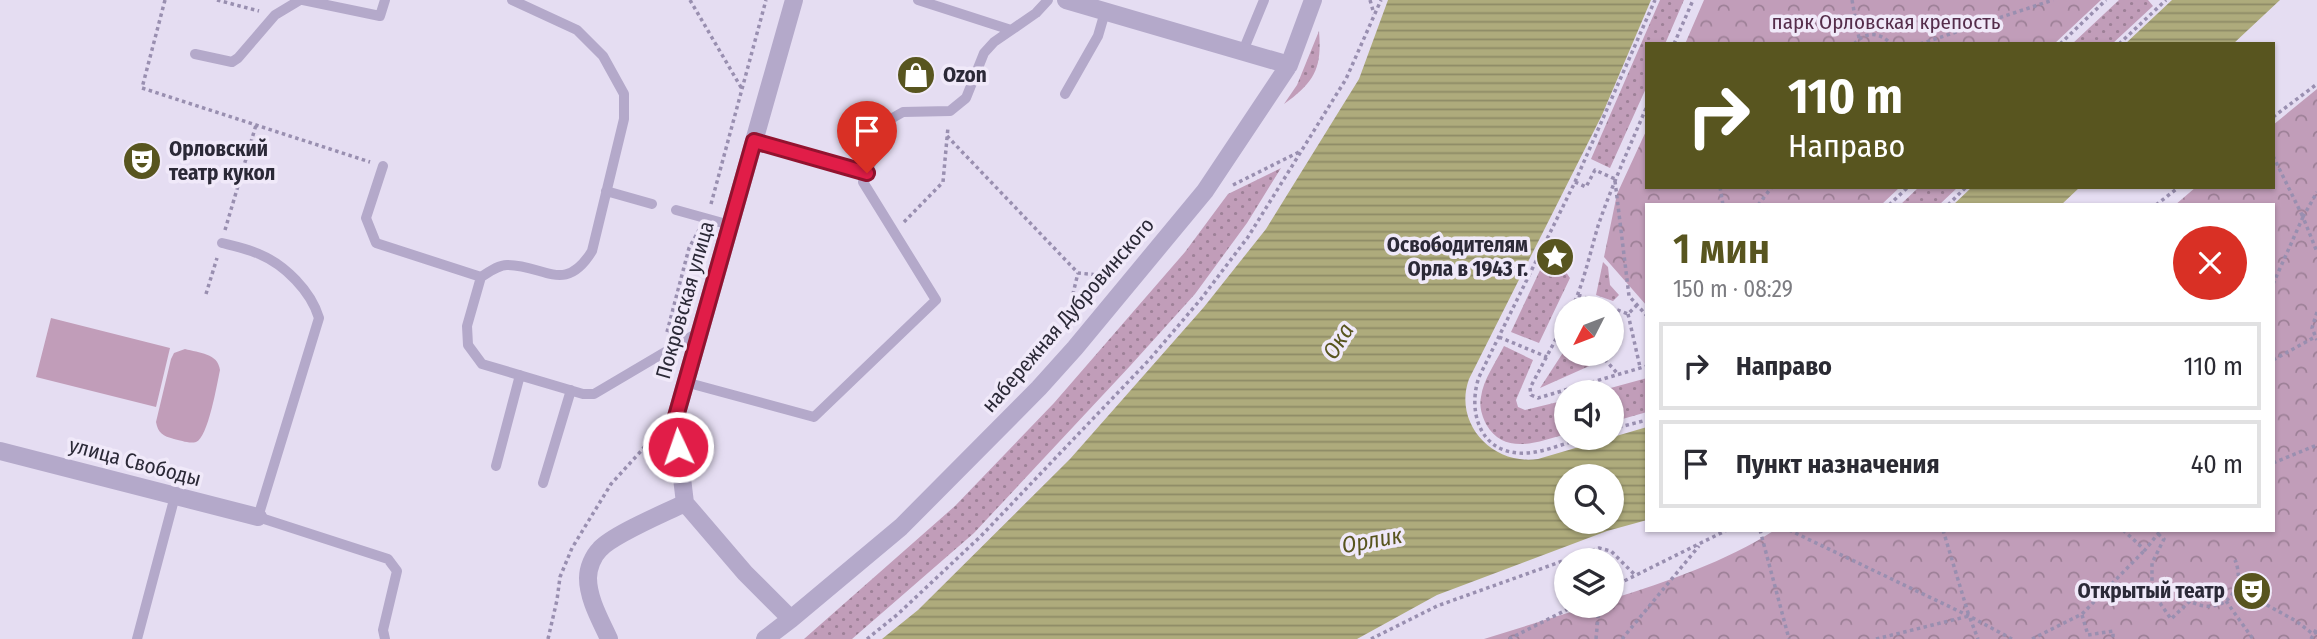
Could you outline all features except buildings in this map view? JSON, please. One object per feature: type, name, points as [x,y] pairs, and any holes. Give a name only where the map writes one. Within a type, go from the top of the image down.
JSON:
[{"type":"street","name":"Покровская улица","points":[[685,503],[675,420],[794,0]]},
{"type":"street","points":[[1066,0],[1114,9],[1289,65]]},
{"type":"street","name":"набережная Дубровинского","points":[[765,639],[901,527],[1040,388],[1205,191],[1289,65],[1313,0]]},
{"type":"street","name":"улица Свободы","points":[[0,451],[258,517]]},
{"type":"street","points":[[609,639],[587,581],[595,554],[608,542],[685,503],[745,573],[791,619]]},
{"type":"lane","points":[[195,54],[232,62],[275,15],[302,0],[380,16],[385,0]]},
{"type":"lane","points":[[512,0],[577,30],[603,55],[624,94],[624,119],[592,251],[582,267],[565,276],[505,264],[481,276],[467,326],[468,345],[482,365],[594,394],[699,332]]},
{"type":"lane","points":[[918,0],[1011,30]]},
{"type":"lane","points":[[685,382],[814,417],[936,300],[863,182],[888,120],[903,112],[950,110],[966,98],[984,53],[994,42],[1036,13],[1048,0]]},
{"type":"lane","points":[[1243,51],[1264,0]]},
{"type":"lane","points":[[1065,94],[1114,9]]},
{"type":"lane","points":[[754,141],[867,173]]},
{"type":"lane","points":[[383,166],[366,218],[376,243],[481,276]]},
{"type":"lane","points":[[606,191],[652,204]]},
{"type":"lane","points":[[676,210],[730,225]]},
{"type":"lane","points":[[222,243],[260,254],[277,264],[306,291],[313,300],[319,318],[258,517],[388,559],[397,571],[397,578],[383,630],[385,639]]},
{"type":"lane","points":[[496,466],[520,375]]},
{"type":"lane","points":[[543,483],[572,390]]},
{"type":"lane","points":[[137,639],[175,496]]},
{"type":"path","points":[[165,0],[142,88],[383,166]]},
{"type":"path","points":[[217,0],[275,15]]},
{"type":"path","points":[[690,0],[742,89]]},
{"type":"path","points":[[662,355],[689,248],[707,218],[766,0]]},
{"type":"path","points":[[1370,0],[1375,16]]},
{"type":"path","points":[[867,639],[898,614],[981,536],[1149,360],[1201,299],[1248,237],[1346,79],[1381,0]]},
{"type":"path","points":[[1554,446],[1517,453],[1500,447],[1484,434],[1475,412],[1474,391],[1575,182],[1655,0]]},
{"type":"path","points":[[1675,42],[1693,0]]},
{"type":"path","points":[[1926,42],[2053,0]]},
{"type":"path","points":[[2062,42],[2106,0]]},
{"type":"path","points":[[1853,1],[1859,38]]},
{"type":"path","points":[[2121,42],[2163,1]]},
{"type":"path","points":[[1856,42],[1859,38],[1874,34],[1888,42]]},
{"type":"path","points":[[1676,38],[1678,42]]},
{"type":"path","points":[[2275,116],[2317,84]]},
{"type":"path","points":[[894,232],[943,182],[950,110]]},
{"type":"path","points":[[1628,314],[1578,295],[1615,179],[1645,111]]},
{"type":"path","points":[[206,295],[256,125]]},
{"type":"path","points":[[947,136],[1078,273],[1132,279]]},
{"type":"path","points":[[1224,189],[1301,151]]},
{"type":"path","points":[[2275,160],[2304,217],[2317,252]]},
{"type":"path","points":[[1575,182],[1586,187],[1595,170],[1615,179]]},
{"type":"path","points":[[1615,179],[1629,296],[1645,314]]},
{"type":"path","points":[[1760,203],[1770,189]]},
{"type":"path","points":[[1891,203],[1906,189]]},
{"type":"path","points":[[1950,203],[1964,189]]},
{"type":"path","points":[[2159,203],[2176,189]]},
{"type":"path","points":[[2275,280],[2317,192]]},
{"type":"path","points":[[1628,314],[1637,306]]},
{"type":"path","points":[[2275,359],[2316,338],[2312,328],[2317,312]]},
{"type":"path","points":[[1628,314],[1640,367]]},
{"type":"path","points":[[1499,337],[1547,357]]},
{"type":"path","points":[[1554,343],[1530,388],[1531,395],[1538,398],[1554,394]]},
{"type":"path","points":[[1610,366],[1616,373]]},
{"type":"path","points":[[1598,380],[1645,366]]},
{"type":"path","points":[[1624,426],[1645,420]]},
{"type":"path","points":[[548,639],[559,578],[572,548],[611,484],[659,428]]},
{"type":"path","points":[[2275,462],[2317,446]]},
{"type":"path","points":[[1624,582],[1723,532]]},
{"type":"path","points":[[1761,532],[1789,639]]},
{"type":"path","points":[[1793,532],[2012,639]]},
{"type":"path","points":[[1944,532],[1978,639]]},
{"type":"path","points":[[2125,532],[2145,550]]},
{"type":"path","points":[[2032,639],[2082,614],[2145,550],[2159,532],[2164,539],[2152,563],[2152,593],[2171,619],[2190,601],[2197,605],[2213,607],[2226,600],[2236,588],[2239,574],[2235,560]]},
{"type":"path","points":[[1622,639],[1700,545]]},
{"type":"path","points":[[1371,639],[1437,606],[1599,548],[1611,551],[1636,576]]},
{"type":"path","points":[[2236,588],[2314,633]]},
{"type":"path","points":[[2226,600],[2253,639]]},
{"type":"path","points":[[2082,614],[2088,635],[2113,631],[2113,639]]},
{"type":"path","points":[[1509,639],[1554,616]]},
{"type":"path","points":[[1876,639],[1969,616]]},
{"type":"path","points":[[1596,639],[1597,618]]},
{"type":"green space","points":[[1660,0],[1684,0],[1666,42],[1645,42],[1645,90],[1610,168],[1591,159]]},
{"type":"green space","name":"парк Орловская крепость","points":[[1704,0],[2101,0],[2056,42],[1686,42]]},
{"type":"green space","points":[[2119,0],[2148,0],[2153,6],[2114,42],[2074,42]]},
{"type":"green space","points":[[1319,31],[1319,55],[1314,73],[1303,89],[1284,104],[1297,85]]},
{"type":"green space","points":[[2317,89],[2317,639],[1484,639],[1554,617],[1624,618],[1624,595],[1716,561],[1772,532],[2275,532],[2275,203],[2177,203],[2194,189],[2275,189],[2275,123]]},
{"type":"green space","points":[[1645,133],[1645,189],[1898,189],[1883,203],[1645,203],[1645,304],[1604,257],[1617,194]]},
{"type":"green space","points":[[1281,168],[1247,223],[1195,294],[974,533],[852,639],[804,639],[955,506],[1054,403],[1185,252],[1228,194]]},
{"type":"green space","points":[[1917,189],[1956,189],[1941,203],[1902,203]]},
{"type":"green space","points":[[1550,249],[1570,278],[1561,296],[1554,296],[1554,312],[1539,343],[1511,332]]},
{"type":"green space","points":[[1603,262],[1608,267],[1610,285],[1619,295],[1596,295]]},
{"type":"green space","points":[[51,318],[170,348],[156,407],[36,377]]},
{"type":"green space","points":[[1504,346],[1533,360],[1516,400],[1518,407],[1525,410],[1554,403],[1554,437],[1522,444],[1502,440],[1493,434],[1482,414],[1480,400],[1487,378]]},
{"type":"green space","points":[[185,349],[212,357],[220,370],[208,421],[196,442],[164,435],[156,422],[171,359],[174,353]]},
{"type":"green space","points":[[1554,366],[1589,366],[1554,380],[1540,388]]},
{"type":"green space","points":[[1645,379],[1645,413],[1624,419],[1624,384]]},
{"type":"water","points":[[1388,0],[1651,0],[1602,115],[1469,379],[1465,395],[1467,411],[1480,438],[1506,456],[1521,459],[1538,459],[1569,450],[1624,450],[1624,434],[1645,428],[1645,521],[1624,526],[1624,464],[1554,464],[1554,534],[1599,534],[1562,548],[1554,548],[1554,551],[1437,595],[1357,639],[882,639],[918,610],[1070,459],[1204,307],[1266,229],[1359,79]]},
{"type":"water","points":[[2172,0],[2280,0],[2235,42],[2127,42]]},
{"type":"water","points":[[1970,189],[2078,189],[2063,203],[1955,203]]},
{"type":"place","name":"Ozon","points":[[916,75]]},
{"type":"place","name":"Орловский театр кукол","points":[[142,161]]},
{"type":"place","name":"Освободителям Орла в 1943 г.","points":[[1555,257]]},
{"type":"place","name":"Открытый театр","points":[[2252,591]]},
{"type":"route","points":[[678,447],[675,420],[754,141],[867,173]]},
{"type":"water label","name":"Ока","points":[[1338,341]]},
{"type":"water label","name":"Орлик","points":[[1372,540]]}]
